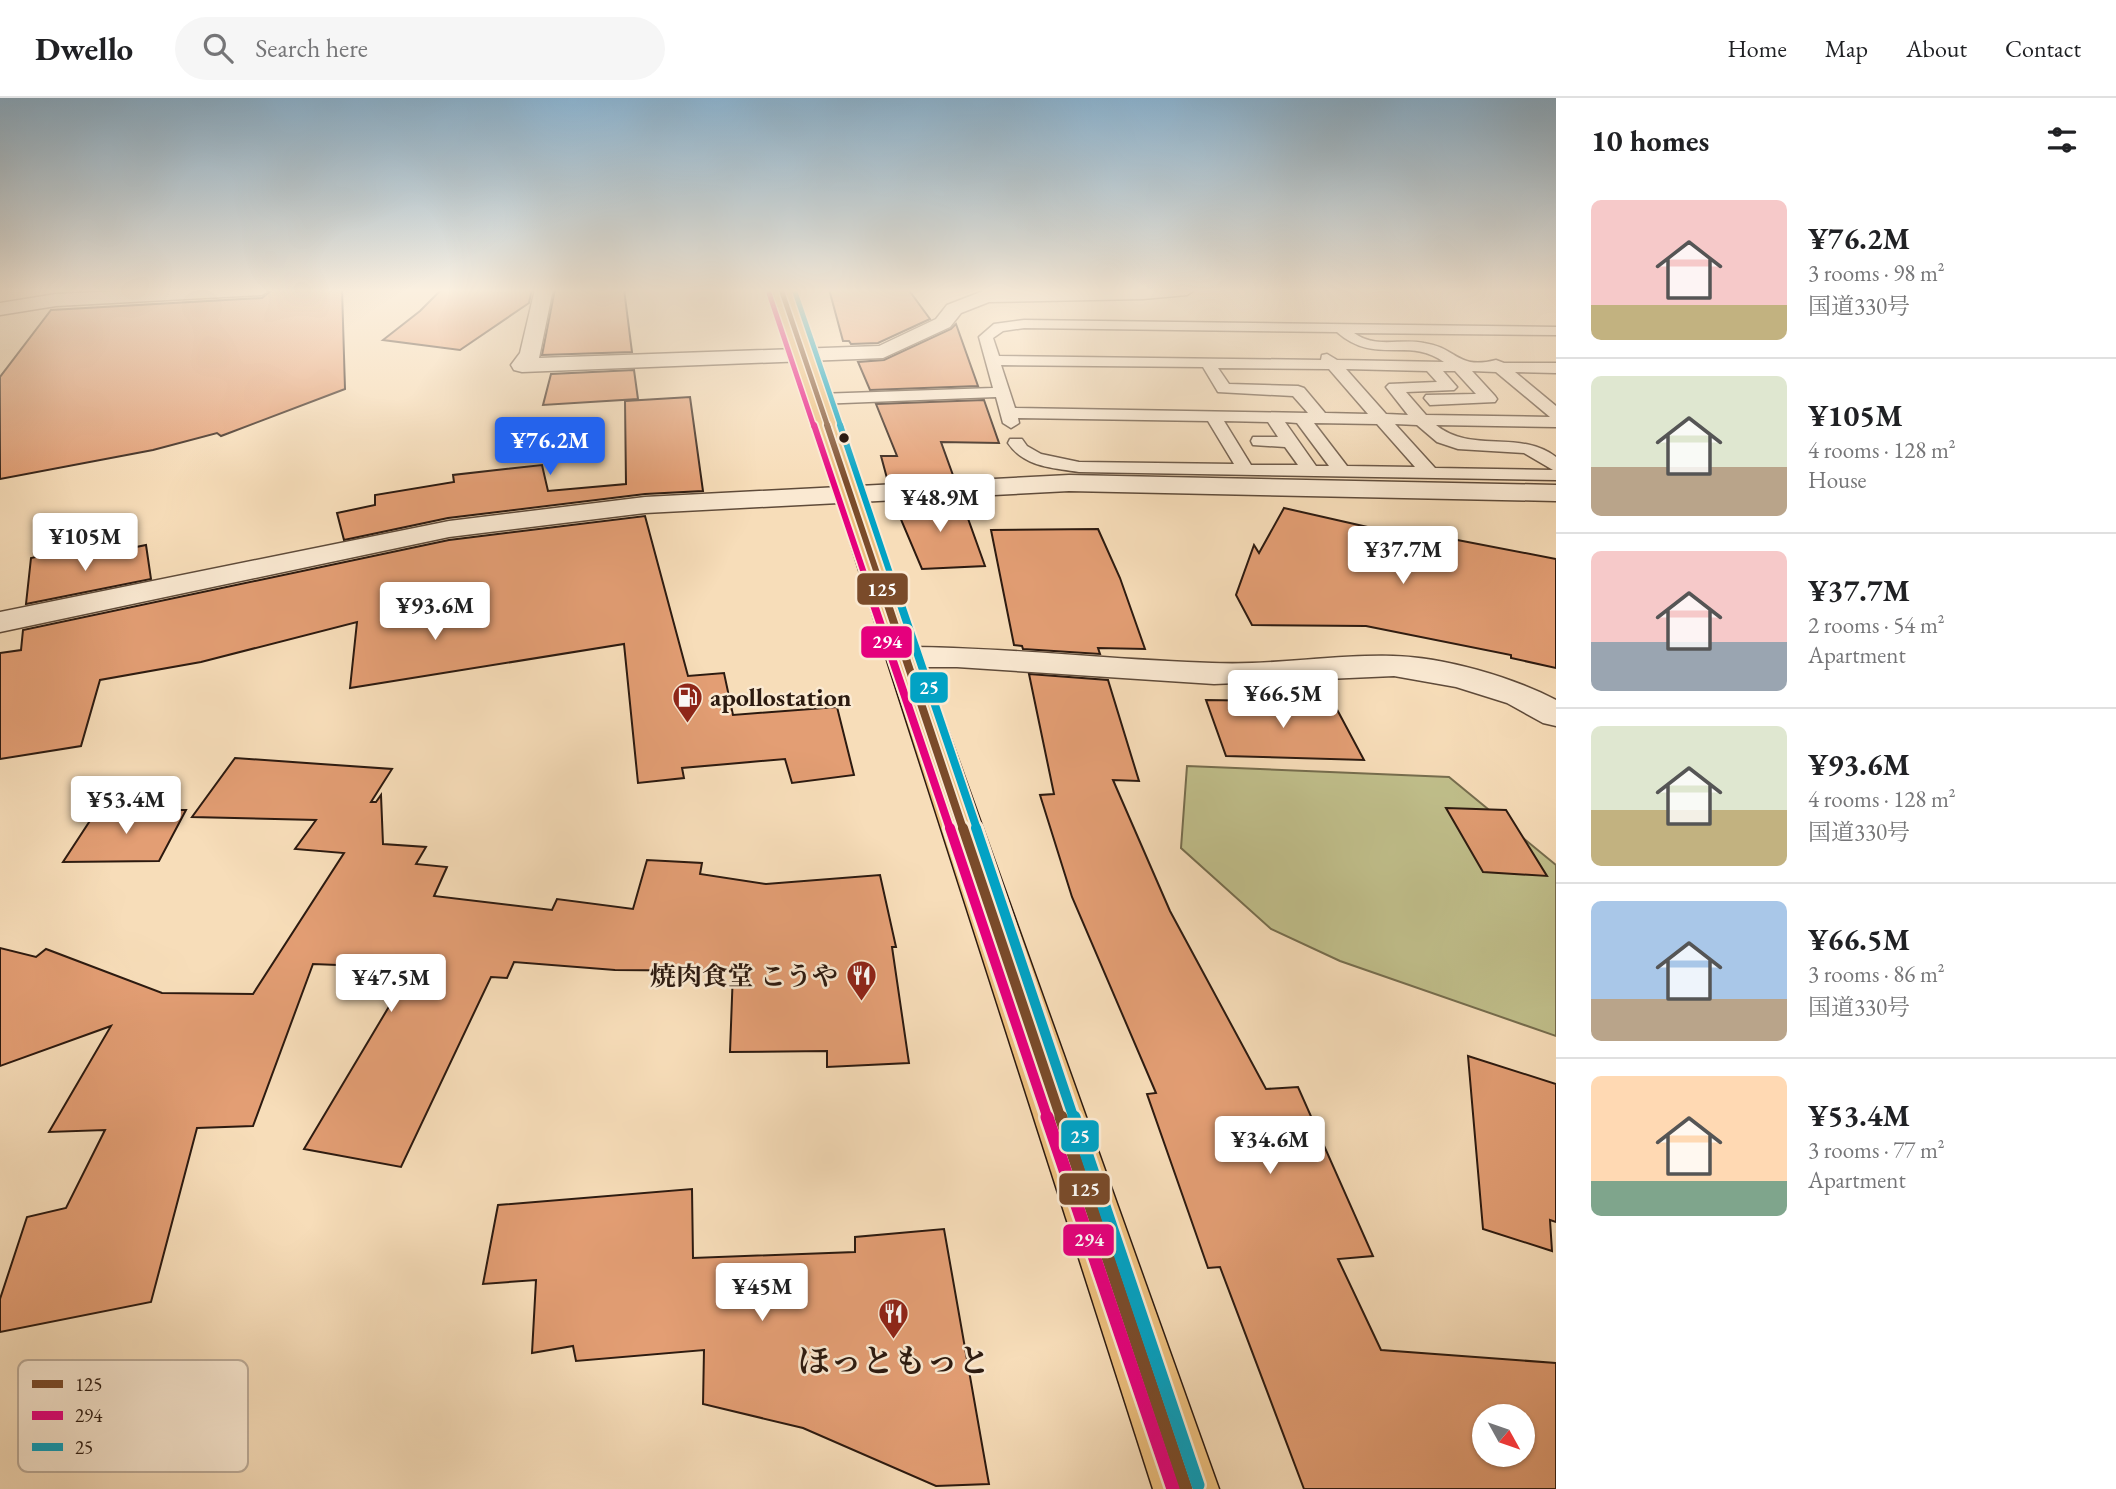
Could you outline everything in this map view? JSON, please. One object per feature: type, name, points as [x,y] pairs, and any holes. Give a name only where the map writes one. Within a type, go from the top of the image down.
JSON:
[{"type":"highway","points":[[804,354],[903,657],[1186,1489]]},
{"type":"street","points":[[531,354],[522,365],[807,354]]},
{"type":"street","points":[[0,622],[449,529],[645,505],[1069,483],[1556,493]]},
{"type":"street","points":[[903,657],[957,657],[1214,674],[1394,666],[1461,677],[1519,695],[1556,715]]},
{"type":"lane","points":[[990,354],[1009,418],[1556,422]]},
{"type":"lane","points":[[1178,354],[1183,363]]},
{"type":"lane","points":[[992,360],[1183,363],[1198,354]]},
{"type":"lane","points":[[1205,354],[1224,389],[1298,391],[1321,419]]},
{"type":"lane","points":[[1230,354],[1333,365],[1556,368]]},
{"type":"lane","points":[[1323,354],[1429,472]]},
{"type":"lane","points":[[1441,354],[1458,366],[1489,399],[1432,398],[1454,421]]},
{"type":"lane","points":[[1485,354],[1552,407]]},
{"type":"lane","points":[[1431,366],[1449,387],[1394,387],[1442,438],[1478,446],[1513,445],[1533,448],[1544,453],[1556,465]]},
{"type":"lane","points":[[818,399],[1001,392]]},
{"type":"lane","points":[[1214,418],[1246,470]]},
{"type":"lane","points":[[1275,419],[1311,471]]},
{"type":"lane","points":[[1303,419],[1342,471]]},
{"type":"lane","points":[[1259,441],[1291,442]]},
{"type":"lane","points":[[1016,443],[1019,448],[1045,461],[1079,467],[1556,475]]},
{"type":"lane","points":[[1322,443],[1348,444]]},
{"type":"shaded area","points":[[1187,766],[1449,777],[1556,865],[1556,1036],[1340,961],[1271,929],[1181,848]]},
{"type":"building","points":[[18,354],[344,354],[345,389],[221,436],[217,433],[153,450],[0,479],[0,377]]},
{"type":"building","points":[[897,354],[967,354],[978,386],[870,390],[858,362],[884,360]]},
{"type":"building","points":[[634,370],[638,399],[543,405],[551,374]]},
{"type":"building","points":[[690,397],[703,491],[645,494],[448,518],[344,540],[337,513],[375,505],[375,495],[454,482],[453,475],[542,465],[548,491],[626,484],[625,401]]},
{"type":"building","points":[[984,400],[999,443],[941,442],[954,478],[888,482],[881,456],[897,456],[876,404]]},
{"type":"building","points":[[961,499],[985,566],[922,569],[894,503]]},
{"type":"building","points":[[1284,508],[1394,533],[1395,528],[1556,559],[1556,668],[1511,658],[1511,655],[1366,626],[1252,625],[1236,595],[1254,545],[1259,553]]},
{"type":"building","points":[[645,516],[688,676],[724,673],[733,715],[837,707],[854,775],[792,783],[785,759],[682,768],[684,778],[638,783],[624,644],[350,688],[357,622],[201,662],[100,680],[81,746],[0,759],[0,653],[21,650],[23,630],[449,540]]},
{"type":"building","points":[[1098,529],[1120,578],[1145,649],[1098,648],[1100,654],[1023,649],[1022,646],[1014,645],[991,530]]},
{"type":"building","points":[[146,545],[151,579],[26,604],[31,558],[77,548],[82,558]]},
{"type":"building","points":[[1029,674],[1108,680],[1139,781],[1113,780],[1170,911],[1266,1089],[1298,1087],[1373,1256],[1338,1259],[1381,1350],[1556,1363],[1556,1489],[1304,1489],[1220,1267],[1208,1268],[1147,1094],[1156,1093],[1072,897],[1040,795],[1054,794]]},
{"type":"building","points":[[1206,700],[1333,702],[1364,760],[1226,756]]},
{"type":"building","points":[[235,758],[392,769],[371,802],[376,802],[381,795],[383,844],[426,847],[416,864],[447,867],[434,896],[552,910],[557,899],[633,909],[647,860],[702,863],[700,874],[766,884],[880,875],[896,947],[892,947],[909,1063],[827,1067],[827,1051],[730,1052],[733,971],[615,970],[514,962],[507,978],[491,977],[401,1167],[304,1149],[412,968],[313,964],[253,1126],[197,1128],[151,1302],[0,1332],[0,1299],[27,1217],[66,1208],[105,1130],[49,1132],[111,1026],[0,1066],[0,948],[36,957],[46,949],[162,993],[253,994],[344,853],[295,849],[316,820],[192,817]]},
{"type":"building","points":[[1446,808],[1506,810],[1547,876],[1483,872]]},
{"type":"building","points":[[97,810],[186,810],[159,861],[63,862]]},
{"type":"building","points":[[1468,1056],[1556,1084],[1556,1222],[1550,1220],[1552,1251],[1483,1229]]},
{"type":"building","points":[[692,1189],[693,1258],[855,1252],[855,1237],[944,1229],[989,1484],[936,1486],[803,1428],[703,1404],[704,1350],[576,1361],[573,1346],[532,1353],[536,1280],[483,1284],[498,1205]]},
{"type":"transit line","name":"294","points":[[790,354],[1173,1489]]},
{"type":"transit line","name":"125","points":[[803,354],[1186,1489]]},
{"type":"transit line","name":"25","points":[[816,354],[1198,1485]]},
{"type":"place","name":"apollostation","points":[[687,724]]},
{"type":"place","name":"焼肉食堂 こうや","points":[[861,1003]]},
{"type":"place","name":"ほっともっと","points":[[894,1341]]}]
